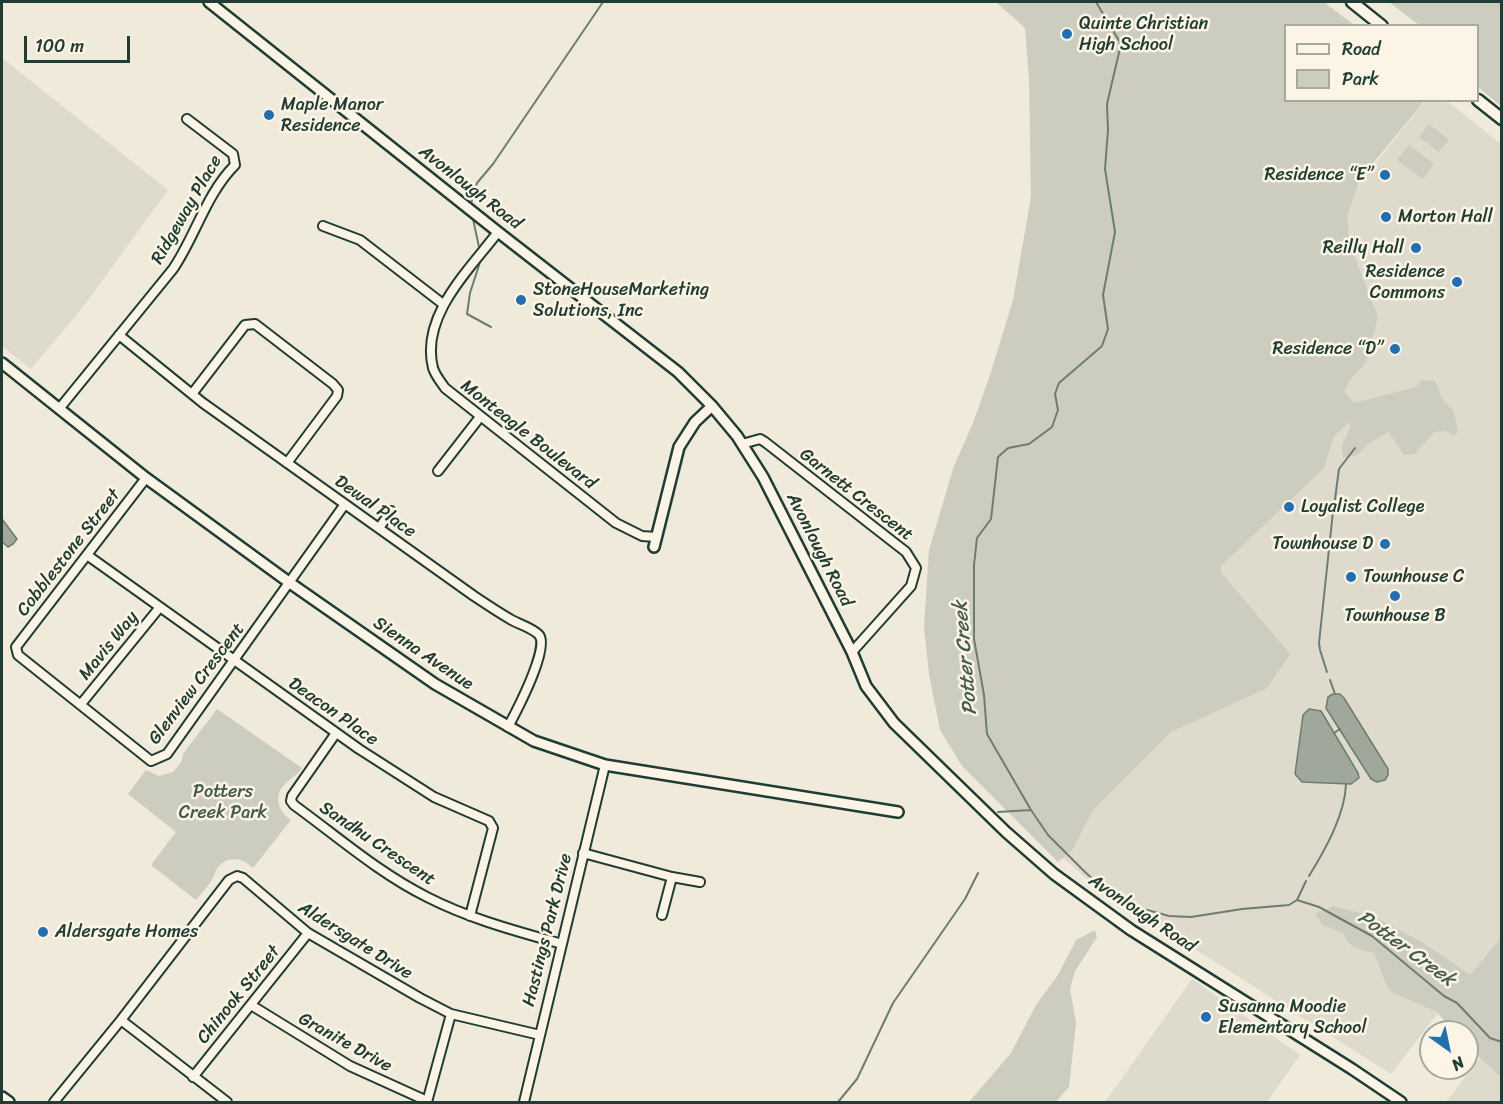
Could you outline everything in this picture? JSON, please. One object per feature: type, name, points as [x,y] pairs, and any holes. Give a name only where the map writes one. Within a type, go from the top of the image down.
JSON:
[{"type":"main road","points":[[1352,2],[1380,24]]},
{"type":"main road","points":[[1479,101],[1502,119]]},
{"type":"street","name":"Avonlough Road","points":[[209,2],[678,372],[712,406],[742,444],[763,477],[852,652],[866,686],[894,723],[1006,832],[1054,874],[1131,930],[1401,1102]]},
{"type":"street","name":"Ridgeway Place","points":[[59,409],[183,255],[215,191],[235,165],[233,154],[188,119]]},
{"type":"street","points":[[323,226],[360,240],[443,304]]},
{"type":"street","name":"Monteagle Boulevard","points":[[498,232],[443,304],[432,342],[434,371],[445,388],[616,523],[655,542]]},
{"type":"street","points":[[192,394],[245,325],[255,324],[338,390],[337,396],[287,463]]},
{"type":"street","name":"Dewal Place","points":[[119,335],[192,394],[287,463],[474,596],[538,635],[541,640],[533,672],[527,690],[508,727]]},
{"type":"street","name":"Sienna Avenue","points":[[2,363],[146,478],[290,582],[435,684],[534,741],[605,765],[898,812]]},
{"type":"street","points":[[655,542],[680,447],[695,422],[712,406]]},
{"type":"street","points":[[438,471],[480,417]]},
{"type":"street","name":"Garnett Crescent","points":[[742,444],[760,439],[765,442],[906,552],[916,568],[911,586],[852,652]]},
{"type":"street","name":"Cobblestone Street","points":[[16,647],[146,478]]},
{"type":"street","name":"Glenview Crescent","points":[[16,647],[18,655],[151,761],[167,754],[345,504]]},
{"type":"street","points":[[379,528],[392,511]]},
{"type":"street","name":"Deacon Place","points":[[87,555],[336,733],[426,792],[492,824],[493,828],[470,916]]},
{"type":"street","name":"Mavis Way","points":[[81,704],[160,607]]},
{"type":"street","name":"Sandhu Crescent","points":[[336,733],[292,796],[291,801],[294,805],[393,878],[426,897],[470,916],[562,944]]},
{"type":"street","name":"Hastings Park Drive","points":[[524,1102],[605,765]]},
{"type":"street","points":[[583,853],[672,877],[700,882]]},
{"type":"street","name":"Aldersgate Drive","points":[[54,1102],[121,1020],[229,880],[237,876],[243,878],[308,933],[375,974],[451,1014],[540,1035]]},
{"type":"street","points":[[662,915],[672,877]]},
{"type":"street","name":"Chinook Street","points":[[193,1077],[308,933]]},
{"type":"street","name":"Granite Drive","points":[[251,1005],[350,1065],[427,1102]]},
{"type":"street","points":[[427,1102],[451,1014]]},
{"type":"street","points":[[121,1020],[227,1102]]},
{"type":"street","points":[[2,1096],[9,1102]]},
{"type":"shaded area","points":[[2,58],[168,190],[83,307],[31,369],[2,346]]},
{"type":"shaded area","name":"Loyalist College","points":[[1424,102],[1448,102],[1501,144],[1501,1102],[1446,1102],[1463,1080],[1479,1080],[1479,1059],[1485,1051],[1479,1045],[1479,1020],[1445,1020],[1437,1014],[1432,1020],[1419,1020],[1419,1037],[1391,1074],[1093,884],[1052,849],[1183,405]]},
{"type":"shaded area","points":[[2,519],[17,539],[8,547],[2,542]]},
{"type":"shaded area","points":[[1340,694],[1344,698],[1388,769],[1385,780],[1377,782],[1371,779],[1326,708],[1328,697]]},
{"type":"shaded area","points":[[1309,709],[1321,711],[1358,773],[1359,778],[1351,784],[1302,782],[1295,774],[1303,715]]},
{"type":"shaded area","name":"Susanna Moodie Elementary School","points":[[1192,979],[1300,1055],[1267,1102],[1105,1102]]},
{"type":"green space","points":[[996,2],[1324,2],[1353,24],[1284,24],[1284,102],[1422,102],[1422,104],[1360,179],[1347,216],[1350,245],[1378,317],[1366,363],[1351,378],[1344,391],[1354,403],[1416,387],[1422,380],[1435,381],[1443,400],[1453,410],[1458,431],[1454,436],[1446,431],[1434,432],[1415,454],[1404,455],[1388,432],[1368,444],[1357,455],[1343,458],[1342,445],[1351,426],[1349,422],[1334,436],[1324,468],[1222,565],[1220,571],[1290,654],[1267,688],[1171,732],[1093,810],[1073,849],[1058,862],[962,766],[940,730],[929,674],[924,627],[929,550],[954,466],[973,423],[1013,300],[1031,197],[1029,79],[1025,28]]},
{"type":"green space","points":[[1389,2],[1501,2],[1501,106],[1479,88],[1479,24],[1418,24]]},
{"type":"green space","points":[[1429,124],[1449,140],[1439,152],[1419,137]]},
{"type":"green space","points":[[1409,145],[1434,164],[1423,179],[1397,160]]},
{"type":"green space","name":"Potters Creek Park","points":[[217,709],[302,768],[284,785],[279,794],[281,809],[291,820],[253,868],[236,859],[222,863],[196,900],[151,865],[176,832],[128,794],[146,770],[159,776],[173,772],[182,761],[183,754]]},
{"type":"green space","points":[[1334,906],[1375,917],[1425,944],[1470,975],[1501,938],[1501,1077],[1479,1057],[1479,1020],[1444,1020],[1437,1012],[1391,992],[1374,953],[1355,948],[1343,933],[1323,925],[1315,914]]},
{"type":"green space","points":[[1095,930],[1097,937],[1075,971],[1070,989],[1076,1023],[1069,1087],[1056,1102],[969,1102],[1011,1053],[1036,1005],[1058,975],[1076,940]]},
{"type":"waterway","points":[[470,207],[477,183],[493,164],[603,2]]},
{"type":"waterway","name":"Potter Creek","points":[[1096,2],[1121,44],[1107,104],[1105,169],[1115,232],[1103,295],[1108,329],[1102,346],[1059,383],[1055,394],[1058,410],[1052,427],[1029,444],[1008,448],[998,457],[991,519],[977,538],[974,565],[974,639],[984,695],[987,734],[1048,835],[1112,896],[1129,905],[1169,916],[1191,917],[1289,905],[1297,900],[1319,907],[1372,936],[1444,996],[1457,1003],[1490,1038],[1502,1042]]},
{"type":"waterway","points":[[473,219],[479,247]]},
{"type":"waterway","points":[[482,256],[470,293],[467,314],[491,327]]},
{"type":"waterway","points":[[1335,499],[1339,469],[1355,448]]},
{"type":"waterway","points":[[1327,672],[1319,643],[1334,502]]},
{"type":"waterway","points":[[1330,680],[1335,694]]},
{"type":"waterway","points":[[1334,733],[1340,729]]},
{"type":"waterway","points":[[1309,876],[1338,820],[1346,784]]},
{"type":"waterway","points":[[998,812],[1031,810]]},
{"type":"waterway","points":[[838,1102],[857,1079],[893,1003],[965,899],[978,873]]},
{"type":"waterway","points":[[1297,900],[1306,881]]},
{"type":"place","name":"Quinte Christian High School","points":[[1067,34]]},
{"type":"place","name":"Maple Manor Residence","points":[[269,115]]},
{"type":"place","name":"Residence “E”","points":[[1385,175]]},
{"type":"place","name":"Morton Hall","points":[[1386,217]]},
{"type":"place","name":"Reilly Hall","points":[[1416,248]]},
{"type":"place","name":"Residence Commons","points":[[1457,282]]},
{"type":"place","name":"StoneHouseMarketing Solutions, Inc","points":[[521,300]]},
{"type":"place","name":"Residence “D”","points":[[1395,349]]},
{"type":"place","name":"Loyalist College","points":[[1289,507]]},
{"type":"place","name":"Townhouse D","points":[[1385,544]]},
{"type":"place","name":"Townhouse C","points":[[1351,577]]},
{"type":"place","name":"Townhouse B","points":[[1395,596]]},
{"type":"place","name":"Aldersgate Homes","points":[[43,932]]},
{"type":"place","name":"Susanna Moodie Elementary School","points":[[1206,1017]]}]
